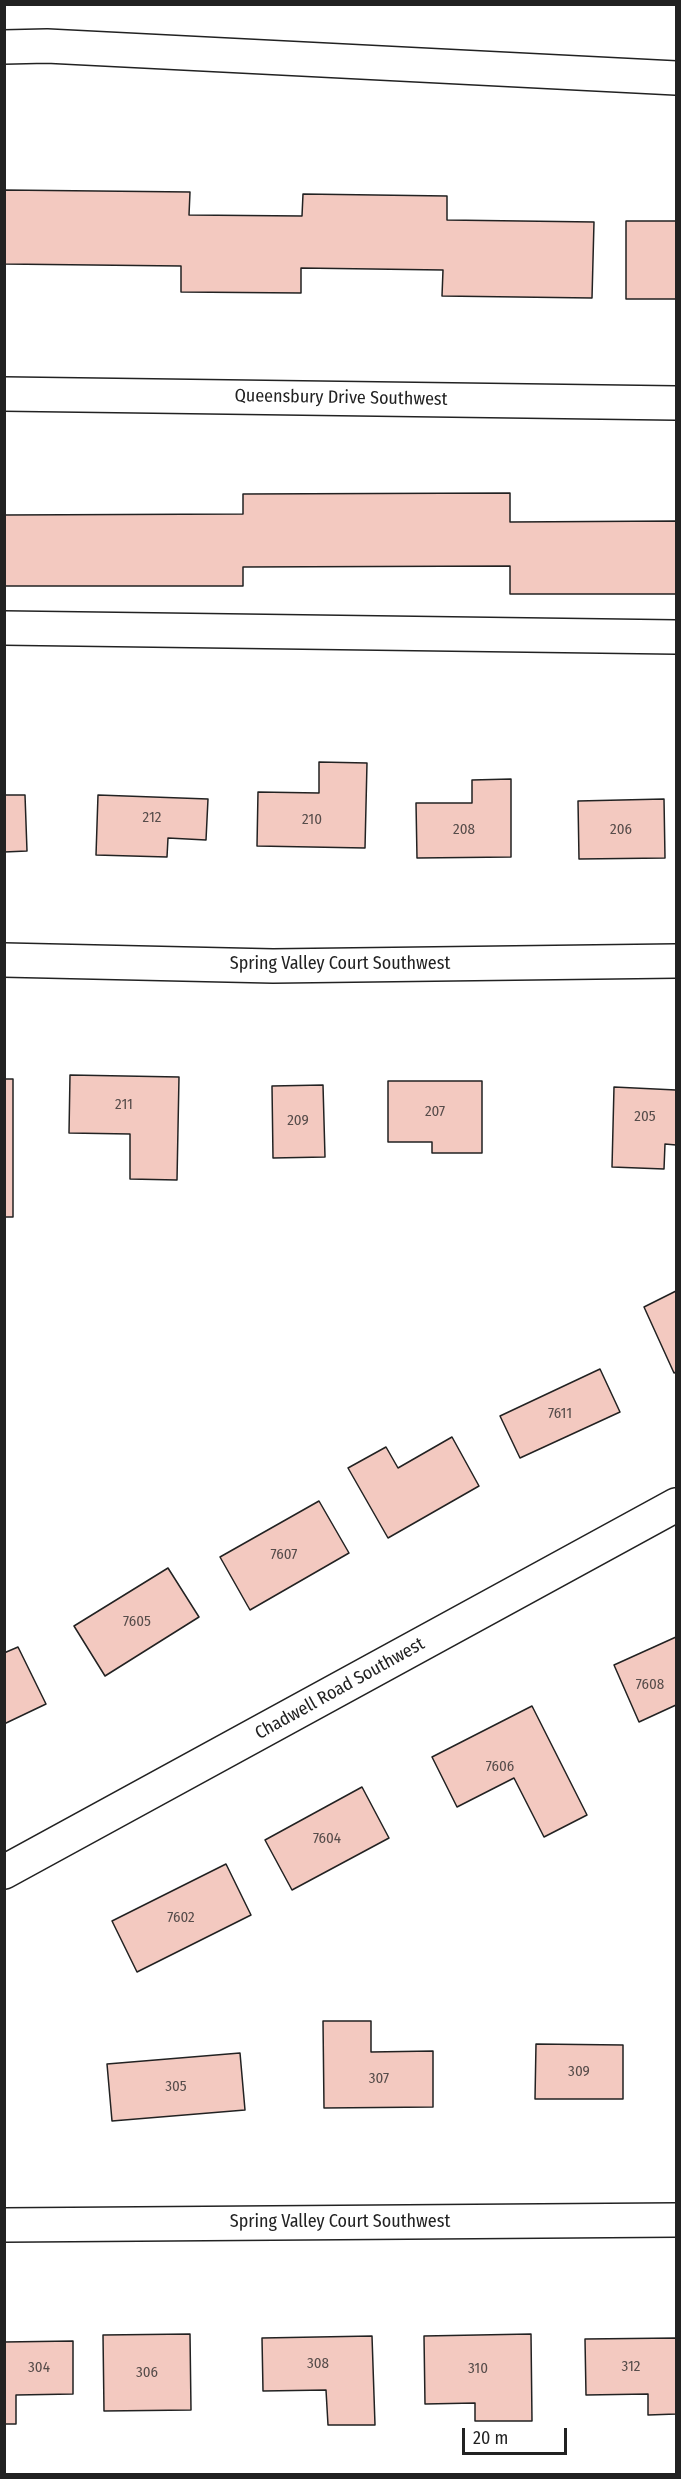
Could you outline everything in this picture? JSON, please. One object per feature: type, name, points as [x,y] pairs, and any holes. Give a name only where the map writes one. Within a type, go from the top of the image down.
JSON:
[{"type":"street","points":[[4,47],[47,46],[676,78]]},
{"type":"street","name":"Queensbury Drive Southwest","points":[[4,394],[676,403]]},
{"type":"street","points":[[4,628],[676,637]]},
{"type":"street","name":"Spring Valley Court Southwest","points":[[4,960],[273,966],[676,961]]},
{"type":"street","name":"Chadwell Road Southwest","points":[[4,1872],[676,1505]]},
{"type":"street","name":"Spring Valley Court Southwest","points":[[4,2225],[676,2220]]},
{"type":"building","points":[[4,190],[190,192],[189,215],[302,216],[303,194],[447,196],[447,220],[594,222],[592,298],[442,296],[443,270],[301,268],[301,293],[181,292],[181,266],[4,264]]},
{"type":"building","points":[[626,221],[676,221],[676,299],[626,299]]},
{"type":"building","points":[[510,493],[510,522],[676,521],[676,594],[510,594],[510,566],[243,567],[243,586],[4,586],[4,515],[243,514],[243,494]]},
{"type":"building","points":[[319,762],[367,763],[365,848],[257,846],[258,792],[319,793]]},
{"type":"building","points":[[511,779],[511,857],[417,858],[416,803],[472,803],[472,780]]},
{"type":"building","points":[[4,795],[25,795],[27,851],[4,852]]},
{"type":"building","points":[[98,795],[208,799],[206,840],[168,838],[167,857],[96,855]]},
{"type":"building","points":[[664,799],[665,858],[579,859],[578,801]]},
{"type":"building","points":[[70,1075],[179,1077],[177,1180],[130,1179],[130,1134],[69,1133]]},
{"type":"building","points":[[4,1079],[13,1079],[13,1217],[4,1217]]},
{"type":"building","points":[[388,1081],[482,1081],[482,1153],[432,1153],[432,1142],[388,1142]]},
{"type":"building","points":[[323,1085],[325,1157],[273,1158],[272,1086]]},
{"type":"building","points":[[614,1087],[676,1090],[676,1145],[665,1144],[664,1169],[612,1167]]},
{"type":"building","points":[[676,1291],[676,1372],[674,1373],[644,1307]]},
{"type":"building","points":[[600,1369],[620,1412],[520,1458],[500,1416]]},
{"type":"building","points":[[452,1437],[479,1486],[388,1538],[348,1468],[386,1447],[398,1468]]},
{"type":"building","points":[[319,1501],[349,1553],[250,1610],[220,1557]]},
{"type":"building","points":[[168,1568],[199,1617],[105,1676],[74,1626]]},
{"type":"building","points":[[676,1637],[676,1705],[639,1722],[614,1665]]},
{"type":"building","points":[[18,1647],[46,1704],[4,1724],[4,1653]]},
{"type":"building","points":[[532,1706],[587,1815],[544,1837],[514,1778],[457,1807],[432,1757]]},
{"type":"building","points":[[362,1787],[389,1838],[292,1890],[265,1840]]},
{"type":"building","points":[[226,1864],[251,1915],[137,1972],[112,1921]]},
{"type":"building","points":[[323,2021],[371,2021],[371,2052],[433,2051],[433,2107],[324,2108]]},
{"type":"building","points":[[536,2044],[623,2045],[623,2099],[535,2099]]},
{"type":"building","points":[[240,2053],[245,2110],[112,2121],[107,2064]]},
{"type":"building","points":[[190,2334],[191,2410],[104,2411],[103,2335]]},
{"type":"building","points":[[531,2334],[532,2421],[475,2421],[475,2403],[425,2404],[424,2336]]},
{"type":"building","points":[[372,2336],[375,2425],[328,2425],[326,2390],[263,2391],[262,2338]]},
{"type":"building","points":[[676,2338],[676,2414],[648,2415],[648,2394],[586,2395],[585,2339]]},
{"type":"building","points":[[73,2341],[73,2394],[16,2395],[16,2424],[4,2424],[4,2342]]}]
